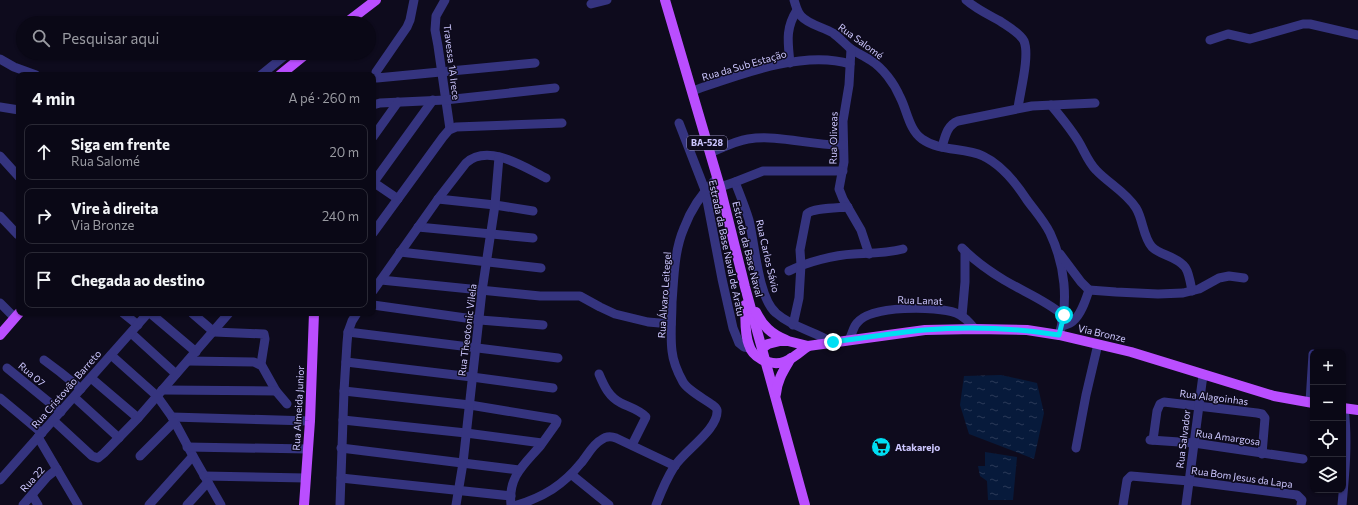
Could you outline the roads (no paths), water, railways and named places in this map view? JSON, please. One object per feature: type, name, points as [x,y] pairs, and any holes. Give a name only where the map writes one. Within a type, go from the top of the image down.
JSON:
[{"type":"main road","points":[[355,16],[376,0]]},
{"type":"main road","name":"Estrada da Base Naval","points":[[665,0],[710,153],[805,505]]},
{"type":"main road","points":[[284,72],[298,60]]},
{"type":"main road","points":[[745,287],[764,326],[774,335],[788,341]]},
{"type":"main road","points":[[745,287],[746,334],[752,352],[765,361]]},
{"type":"main road","points":[[0,335],[16,316]]},
{"type":"main road","name":"Rua Almeida Junior","points":[[304,505],[315,316]]},
{"type":"main road","name":"Via Bronze","points":[[762,348],[776,341],[788,341],[808,346],[925,330],[975,329],[1060,331],[1098,344],[1186,368],[1203,375],[1274,396],[1310,402]]},
{"type":"main road","name":"Via Bronze","points":[[765,361],[779,364],[785,362],[808,346]]},
{"type":"main road","points":[[776,396],[779,380],[792,358]]},
{"type":"main road","points":[[1346,408],[1358,410]]},
{"type":"street","points":[[414,0],[408,27],[376,72],[376,76],[380,78],[535,63]]},
{"type":"street","name":"Travessa 1A Irece","points":[[444,0],[436,16],[435,30],[450,130]]},
{"type":"street","points":[[590,4],[607,0]]},
{"type":"street","points":[[790,63],[788,34],[790,24],[797,10],[794,0]]},
{"type":"street","points":[[966,0],[988,15],[1000,21],[1024,40],[1026,53],[1018,108]]},
{"type":"street","name":"Rua Salomé","points":[[797,10],[803,19],[833,34],[852,49],[870,60],[887,77],[900,96],[915,132],[922,139],[942,147],[984,156],[1001,168],[1015,182],[1049,232],[1056,249],[1064,278],[1064,315],[1060,331]]},
{"type":"street","points":[[1210,40],[1228,34],[1247,39],[1254,38],[1304,24],[1358,35]]},
{"type":"street","name":"Rua Oliveas","points":[[852,49],[849,85],[843,121],[844,162],[839,189],[861,230],[869,254]]},
{"type":"street","points":[[0,59],[14,67],[28,72]]},
{"type":"street","points":[[265,72],[279,60]]},
{"type":"street","name":"Rua da Sub Estação","points":[[692,91],[741,75],[790,63],[816,60],[844,62],[850,64]]},
{"type":"street","points":[[376,104],[445,100],[555,88]]},
{"type":"street","points":[[376,178],[433,100]]},
{"type":"street","points":[[376,133],[398,102]]},
{"type":"street","points":[[942,147],[949,127],[954,122],[1018,108],[1051,105],[1095,104]]},
{"type":"street","points":[[1051,105],[1072,131],[1095,170],[1123,194],[1137,209],[1152,247],[1158,252],[1174,258],[1186,267],[1189,274],[1192,291]]},
{"type":"street","points":[[0,107],[16,110]]},
{"type":"street","points":[[376,229],[450,130],[456,127],[562,123]]},
{"type":"street","name":"Estrada da Base Naval de Aratu","points":[[679,123],[705,190],[733,328],[739,344],[750,348]]},
{"type":"street","points":[[710,153],[741,140],[756,138],[781,139],[823,145],[843,145]]},
{"type":"street","points":[[376,287],[418,226],[471,158],[482,155],[499,156],[546,178]]},
{"type":"street","points":[[0,156],[16,174]]},
{"type":"street","name":"Rua Theotonic Vilela","points":[[456,505],[463,463],[472,377],[480,320],[482,290],[495,205],[499,156]]},
{"type":"street","points":[[718,183],[736,182],[763,171],[843,171]]},
{"type":"street","name":"Rua Carlos Sávio","points":[[736,182],[749,220],[766,297],[772,309],[793,325]]},
{"type":"street","name":"Rua Álvaro Leitegel","points":[[656,505],[675,466],[709,430],[714,423],[717,411],[714,405],[692,392],[682,382],[672,352],[671,324],[676,256],[679,241],[689,216],[705,190],[718,183]]},
{"type":"street","points":[[376,184],[398,199]]},
{"type":"street","points":[[438,199],[532,210]]},
{"type":"street","points":[[833,342],[818,334],[793,325],[801,282],[800,246],[808,212],[848,207]]},
{"type":"street","points":[[0,216],[16,233]]},
{"type":"street","points":[[418,226],[533,238]]},
{"type":"street","points":[[789,271],[801,265],[847,255],[888,252],[903,249]]},
{"type":"street","name":"Rua Salomé","points":[[1056,249],[1081,282],[1089,290]]},
{"type":"street","points":[[975,329],[962,316],[965,282],[964,250],[974,260],[1004,281],[1054,307],[1064,315]]},
{"type":"street","points":[[400,252],[541,268]]},
{"type":"street","points":[[1060,331],[1076,318],[1086,301],[1089,290],[1158,294],[1183,293],[1192,291],[1219,278],[1229,276],[1244,278]]},
{"type":"street","points":[[381,280],[540,296],[580,296],[615,314],[648,322],[671,324]]},
{"type":"street","points":[[0,303],[16,314]]},
{"type":"street","points":[[376,305],[480,320],[542,325]]},
{"type":"street","name":"Rua Lanat","points":[[850,340],[858,322],[868,316],[885,311],[917,309],[951,312],[962,316]]},
{"type":"street","points":[[127,316],[138,325]]},
{"type":"street","name":"Rua Cristovão Barreto","points":[[1,477],[146,316]]},
{"type":"street","points":[[153,316],[196,352]]},
{"type":"street","points":[[195,316],[214,332],[264,334],[265,339],[261,364],[276,391],[287,404]]},
{"type":"street","points":[[53,420],[96,458],[104,453],[138,418],[227,316]]},
{"type":"street","points":[[340,505],[344,391],[348,332],[356,316]]},
{"type":"street","points":[[348,332],[558,358]]},
{"type":"street","points":[[131,333],[176,374]]},
{"type":"street","points":[[1076,448],[1098,344]]},
{"type":"street","points":[[111,355],[160,393],[187,447],[221,505]]},
{"type":"street","points":[[44,360],[81,389]]},
{"type":"street","points":[[188,361],[254,362],[261,364]]},
{"type":"street","points":[[346,362],[553,388]]},
{"type":"street","name":"Rua 07","points":[[7,368],[60,412]]},
{"type":"street","points":[[599,374],[606,390],[614,399],[645,415],[645,419],[632,445]]},
{"type":"street","name":"Rua Salvador","points":[[1186,505],[1203,375]]},
{"type":"street","points":[[90,378],[138,418]]},
{"type":"street","points":[[160,393],[276,391]]},
{"type":"street","points":[[341,478],[458,490],[511,500],[512,484],[519,470],[542,443],[557,421],[555,419],[470,405],[344,391]]},
{"type":"street","points":[[74,397],[119,438]]},
{"type":"street","points":[[0,398],[40,435],[57,469],[78,505]]},
{"type":"street","name":"Rua Alagoinhas","points":[[1152,440],[1157,411],[1160,404],[1164,402],[1171,402],[1262,414],[1265,418],[1262,454]]},
{"type":"street","points":[[140,456],[173,419],[310,421]]},
{"type":"street","points":[[343,420],[466,433],[542,443]]},
{"type":"street","points":[[1342,505],[1346,437],[1345,421]]},
{"type":"street","points":[[517,505],[550,492],[572,475],[598,442],[607,437],[613,437],[632,445],[675,466]]},
{"type":"street","name":"Rua Amargosa","points":[[1152,440],[1194,443],[1303,459]]},
{"type":"street","points":[[187,447],[308,450]]},
{"type":"street","points":[[342,448],[519,470]]},
{"type":"street","points":[[149,505],[193,456]]},
{"type":"street","name":"Rua 22","points":[[23,505],[47,477],[57,469]]},
{"type":"street","points":[[572,475],[609,505]]},
{"type":"street","name":"Rua Bom Jesus da Lapa","points":[[1123,505],[1126,483],[1129,477],[1148,477],[1189,481],[1297,495],[1302,500],[1301,505]]},
{"type":"street","points":[[206,479],[306,478]]},
{"type":"street","points":[[187,505],[206,479]]},
{"type":"street","points":[[32,495],[38,505]]},
{"type":"water","points":[[1001,375],[1037,383],[1044,413],[1034,459],[969,434],[960,405],[964,376]]},
{"type":"water","points":[[985,452],[1017,457],[1013,500],[988,500],[987,481],[980,476],[978,466],[985,466]]},
{"type":"place","name":"Atakarejo","points":[[881,447]]}]
